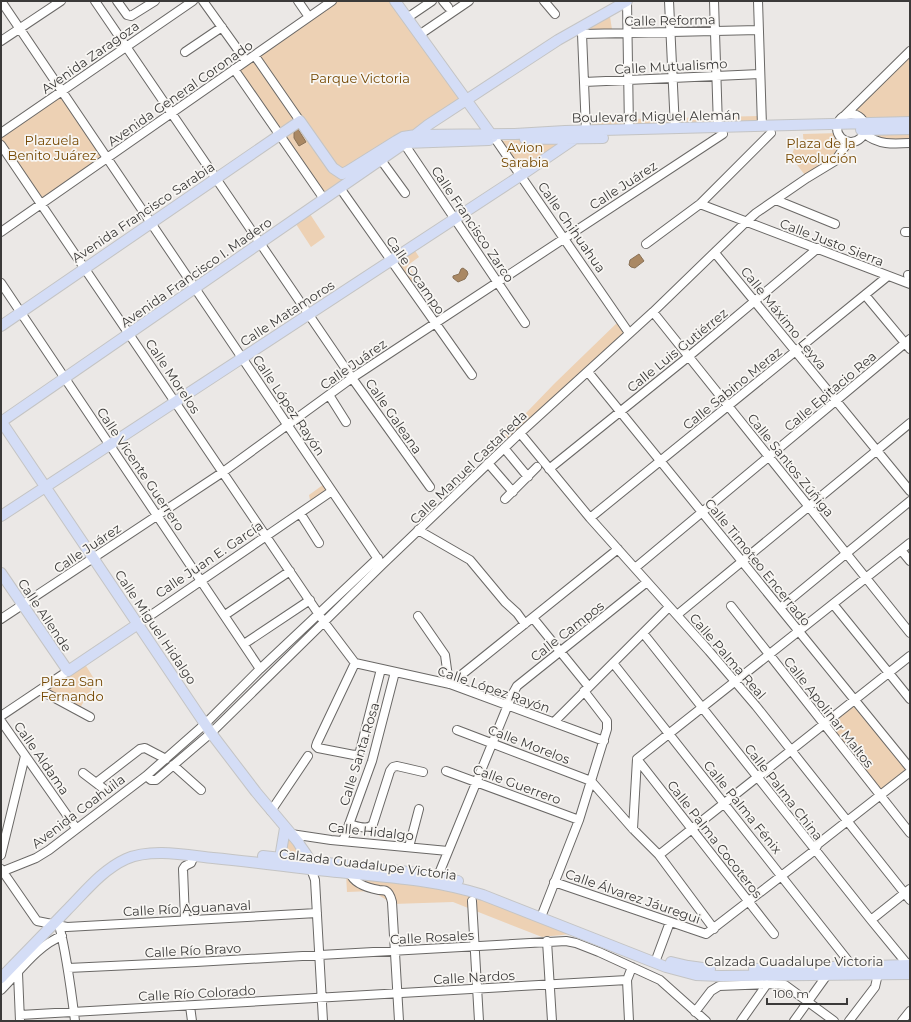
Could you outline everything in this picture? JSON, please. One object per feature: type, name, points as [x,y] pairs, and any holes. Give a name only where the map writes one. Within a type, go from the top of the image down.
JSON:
[{"type":"main road","name":"Calle Chihuahua","points":[[395,1],[493,137]]},
{"type":"main road","points":[[416,135],[466,99],[558,40],[581,31],[627,1]]},
{"type":"main road","points":[[300,121],[333,168],[342,174],[388,145],[404,140]]},
{"type":"main road","name":"Avenida Francisco Sarabia","points":[[1,326],[300,121]]},
{"type":"main road","points":[[482,121],[496,130],[514,134]]},
{"type":"main road","name":"Boulevard Miguel Alemán","points":[[864,132],[910,122]]},
{"type":"main road","name":"Boulevard Miguel Alemán","points":[[404,140],[493,137],[514,134],[586,131],[675,129],[771,133],[839,124]]},
{"type":"main road","name":"Boulevard Miguel Alemán","points":[[404,140],[416,135],[576,138],[720,130],[762,126],[839,124],[864,132],[910,129]]},
{"type":"main road","name":"Calle Matamoros","points":[[1,516],[520,176],[586,131]]},
{"type":"main road","name":"Avenida Francisco I. Madero","points":[[1,422],[381,160],[404,140]]},
{"type":"main road","name":"Calle Miguel Hidalgo","points":[[1,422],[208,728],[271,811],[291,835],[314,856],[314,865]]},
{"type":"main road","name":"Calle Allende","points":[[1,573],[68,671]]},
{"type":"main road","name":"Calle Juan E. García","points":[[68,671],[138,624]]},
{"type":"main road","points":[[280,858],[291,835]]},
{"type":"main road","name":"Calzada Guadalupe Victoria","points":[[1,969],[53,924],[101,868],[120,856],[136,849],[171,847],[280,858],[350,873],[440,884],[466,890],[648,960],[681,972],[696,975],[878,974],[907,969]]},
{"type":"main road","name":"Calzada Guadalupe Victoria","points":[[1,978],[100,876],[130,857],[148,853],[438,876],[479,887],[657,957],[688,966],[716,969],[853,967],[907,969]]},
{"type":"street","name":"Calle López Rayón","points":[[1,1],[380,561]]},
{"type":"street","points":[[1,41],[61,1]]},
{"type":"street","name":"Calle Galeana","points":[[95,1],[352,378],[430,487]]},
{"type":"street","points":[[117,1],[127,15],[131,16],[155,1]]},
{"type":"street","name":"Avenida Zaragoza","points":[[1,133],[193,1]]},
{"type":"street","points":[[203,1],[246,61]]},
{"type":"street","points":[[298,1],[309,17]]},
{"type":"street","name":"Avenida General Coronado","points":[[1,232],[332,1]]},
{"type":"street","points":[[407,18],[432,1]]},
{"type":"street","points":[[419,36],[469,1]]},
{"type":"street","points":[[544,1],[555,14]]},
{"type":"street","points":[[627,1],[630,130]]},
{"type":"street","points":[[669,1],[675,129]]},
{"type":"street","points":[[714,1],[716,75],[720,130]]},
{"type":"street","points":[[758,1],[762,126]]},
{"type":"street","points":[[185,52],[222,27]]},
{"type":"street","name":"Calle Reforma","points":[[581,31],[628,33],[759,30]]},
{"type":"street","points":[[581,31],[586,131]]},
{"type":"street","points":[[864,132],[856,142],[848,142],[841,138],[839,124],[910,51]]},
{"type":"street","points":[[255,56],[300,121]]},
{"type":"street","points":[[234,69],[324,199]]},
{"type":"street","name":"Calle Mutualismo","points":[[584,82],[760,74]]},
{"type":"street","points":[[854,110],[860,117],[864,132],[873,146],[910,143]]},
{"type":"street","name":"Calle Juárez","points":[[1,619],[223,472],[352,378],[564,238],[720,130]]},
{"type":"street","points":[[646,244],[700,204],[771,133]]},
{"type":"street","name":"Calle Chihuahua","points":[[493,137],[629,333]]},
{"type":"street","name":"Calle Francisco Zarco","points":[[404,140],[454,218],[525,323]]},
{"type":"street","name":"Calle Manuel Castañeda","points":[[208,728],[260,669],[319,614],[418,530],[520,433],[588,372],[715,253],[746,222],[835,160],[848,142]]},
{"type":"street","name":"Calle Morelos","points":[[1,145],[324,622]]},
{"type":"street","points":[[381,160],[405,193]]},
{"type":"street","name":"Calle Ocampo","points":[[340,188],[472,375]]},
{"type":"street","points":[[776,200],[835,224]]},
{"type":"street","name":"Calle Justo Sierra","points":[[700,204],[910,284]]},
{"type":"street","name":"Calle Luis Gutiérrez","points":[[549,469],[688,357],[818,248]]},
{"type":"street","name":"Calle Máximo Leyva","points":[[715,253],[910,491]]},
{"type":"street","name":"Calle Sabino Meraz","points":[[590,518],[888,276]]},
{"type":"street","name":"Calle Vicente Guerrero","points":[[1,283],[260,669]]},
{"type":"street","points":[[865,295],[908,344]]},
{"type":"street","name":"Calle Santos Zúñiga","points":[[652,312],[910,633]]},
{"type":"street","name":"Calle Epitacio Rea","points":[[635,568],[836,400],[908,344]]},
{"type":"street","name":"Calle Timoteo Encerrado","points":[[588,372],[910,768]]},
{"type":"street","points":[[329,395],[346,422]]},
{"type":"street","points":[[677,616],[910,423]]},
{"type":"street","name":"Calle Palma Real","points":[[520,433],[590,518],[735,682],[908,894]]},
{"type":"street","points":[[504,448],[528,477]]},
{"type":"street","points":[[488,463],[513,492]]},
{"type":"street","points":[[506,500],[538,467]]},
{"type":"street","name":"Calle Juan E. García","points":[[138,624],[332,491]]},
{"type":"street","points":[[780,608],[910,501]]},
{"type":"street","points":[[300,513],[319,543]]},
{"type":"street","points":[[418,530],[470,560],[504,602],[517,613],[525,624]]},
{"type":"street","points":[[633,829],[637,759],[910,543]]},
{"type":"street","points":[[418,616],[445,655],[450,684],[618,549]]},
{"type":"street","points":[[901,550],[910,561]]},
{"type":"street","name":"Calle Manuel Castañeda","points":[[208,728],[324,622],[380,561]]},
{"type":"street","points":[[225,615],[290,572]]},
{"type":"street","name":"Calle Campos","points":[[438,876],[508,705],[518,686],[647,582]]},
{"type":"street","points":[[244,644],[310,600]]},
{"type":"street","points":[[833,604],[910,699]]},
{"type":"street","name":"Calle Apolinar Maltos","points":[[730,606],[910,833]]},
{"type":"street","points":[[554,722],[669,607]]},
{"type":"street","points":[[532,618],[560,651],[587,689],[606,721],[607,729],[579,820],[542,912]]},
{"type":"street","points":[[324,622],[355,663],[317,742],[316,746],[318,748],[354,755],[358,754],[381,669]]},
{"type":"street","name":"Calle Palma China","points":[[643,633],[871,920],[907,969],[910,981]]},
{"type":"street","points":[[659,856],[910,656]]},
{"type":"street","name":"Calle López Rayón","points":[[355,663],[450,684],[604,741]]},
{"type":"street","name":"Calle Palma Fénix","points":[[613,663],[853,967]]},
{"type":"street","name":"Calle Juan E. García","points":[[1,716],[68,671]]},
{"type":"street","name":"Calle Santa Rosa","points":[[343,841],[372,761],[395,672]]},
{"type":"street","points":[[40,690],[90,717]]},
{"type":"street","name":"Calle Aldama","points":[[1,721],[76,828]]},
{"type":"street","points":[[146,776],[154,781],[173,765],[208,728]]},
{"type":"street","name":"Avenida Coahuila","points":[[2,871],[36,858],[208,728]]},
{"type":"street","name":"Calle Morelos","points":[[458,730],[591,781]]},
{"type":"street","points":[[96,783],[140,749],[145,748],[166,759]]},
{"type":"street","points":[[1,855],[25,756]]},
{"type":"street","points":[[271,811],[308,756]]},
{"type":"street","name":"Calle Palma Cocoteros","points":[[637,759],[774,934]]},
{"type":"street","points":[[173,765],[201,790]]},
{"type":"street","points":[[349,824],[368,828],[371,827],[390,771],[393,767],[396,766],[423,772]]},
{"type":"street","name":"Calle Guerrero","points":[[446,771],[579,820]]},
{"type":"street","name":"Calle Álvarez Jáuregui","points":[[554,882],[704,934],[708,933],[815,850],[818,844],[910,772]]},
{"type":"street","points":[[83,773],[104,789]]},
{"type":"street","points":[[591,781],[659,856],[714,928]]},
{"type":"street","points":[[409,847],[419,808]]},
{"type":"street","name":"Calle Hidalgo","points":[[291,835],[448,851]]},
{"type":"street","points":[[185,919],[183,869],[191,863],[194,856]]},
{"type":"street","points":[[314,865],[323,1021]]},
{"type":"street","points":[[2,871],[37,920],[53,924],[62,936],[75,1021]]},
{"type":"street","points":[[350,873],[352,878],[357,883],[378,890],[386,890],[390,895],[392,902],[399,1021]]},
{"type":"street","points":[[871,920],[908,894]]},
{"type":"street","points":[[472,901],[479,1021]]},
{"type":"street","name":"Calle Río Aguanaval","points":[[53,924],[67,927],[317,912]]},
{"type":"street","points":[[657,957],[670,922]]},
{"type":"street","points":[[1,990],[39,950],[54,939],[62,936]]},
{"type":"street","points":[[547,941],[552,1021]]},
{"type":"street","name":"Calle Rosales","points":[[319,955],[566,941],[576,943],[660,980],[705,1021]]},
{"type":"street","name":"Calle Río Bravo","points":[[68,968],[190,963],[319,955]]},
{"type":"street","points":[[629,1021],[627,980],[632,967]]},
{"type":"street","points":[[18,973],[20,1018]]},
{"type":"street","points":[[849,1021],[875,987],[878,974]]},
{"type":"street","points":[[794,1021],[827,975]]},
{"type":"street","name":"Calle Nardos","points":[[322,998],[627,980]]},
{"type":"street","points":[[741,1021],[767,984]]},
{"type":"street","points":[[695,1012],[711,991],[720,986],[767,984],[785,985],[834,1021]]},
{"type":"street","name":"Calle Río Colorado","points":[[20,1018],[74,1012],[322,998]]},
{"type":"street","points":[[190,1006],[192,1021]]},
{"type":"street","points":[[902,1021],[910,1011]]},
{"type":"street","points":[[698,1021],[705,1021]]},
{"type":"green space","name":"Parque Victoria","points":[[334,1],[396,1],[468,102],[326,200],[236,70]]},
{"type":"green space","points":[[609,10],[613,36],[583,37],[579,27]]},
{"type":"green space","points":[[910,56],[910,120],[867,120],[858,114],[856,108]]},
{"type":"green space","name":"Plazuela Benito Juárez","points":[[63,91],[108,159],[42,205],[1,144],[1,134]]},
{"type":"green space","points":[[759,116],[759,126],[592,131],[592,120]]},
{"type":"green space","points":[[910,130],[910,139],[878,140],[874,137],[873,133]]},
{"type":"green space","name":"Plaza de la Revolución","points":[[840,133],[843,140],[854,146],[840,159],[808,179],[791,157],[794,149],[804,148],[803,134]]},
{"type":"green space","name":"Avion Sarabia","points":[[577,138],[520,175],[496,141]]},
{"type":"green space","points":[[310,214],[325,237],[311,247],[296,224]]},
{"type":"green space","points":[[412,246],[419,257],[408,265],[417,279],[409,285],[391,260]]},
{"type":"green space","points":[[621,319],[631,333],[519,436],[499,441],[554,384]]},
{"type":"green space","points":[[327,482],[332,491],[311,505],[309,495]]},
{"type":"green space","name":"Plaza San Fernando","points":[[83,661],[96,682],[78,711],[39,691]]},
{"type":"green space","points":[[857,700],[910,767],[880,796],[824,725]]},
{"type":"green space","points":[[286,830],[307,856],[281,857]]},
{"type":"green space","points":[[346,874],[441,884],[571,934],[542,937],[453,902],[393,904],[372,891],[347,892]]},
{"type":"shaded area","points":[[298,129],[306,142],[299,146],[294,138],[294,132]]},
{"type":"shaded area","points":[[639,254],[644,261],[635,268],[631,267],[629,265],[630,260]]},
{"type":"shaded area","points":[[463,268],[468,274],[465,279],[458,282],[453,278],[453,276],[459,274]]}]
